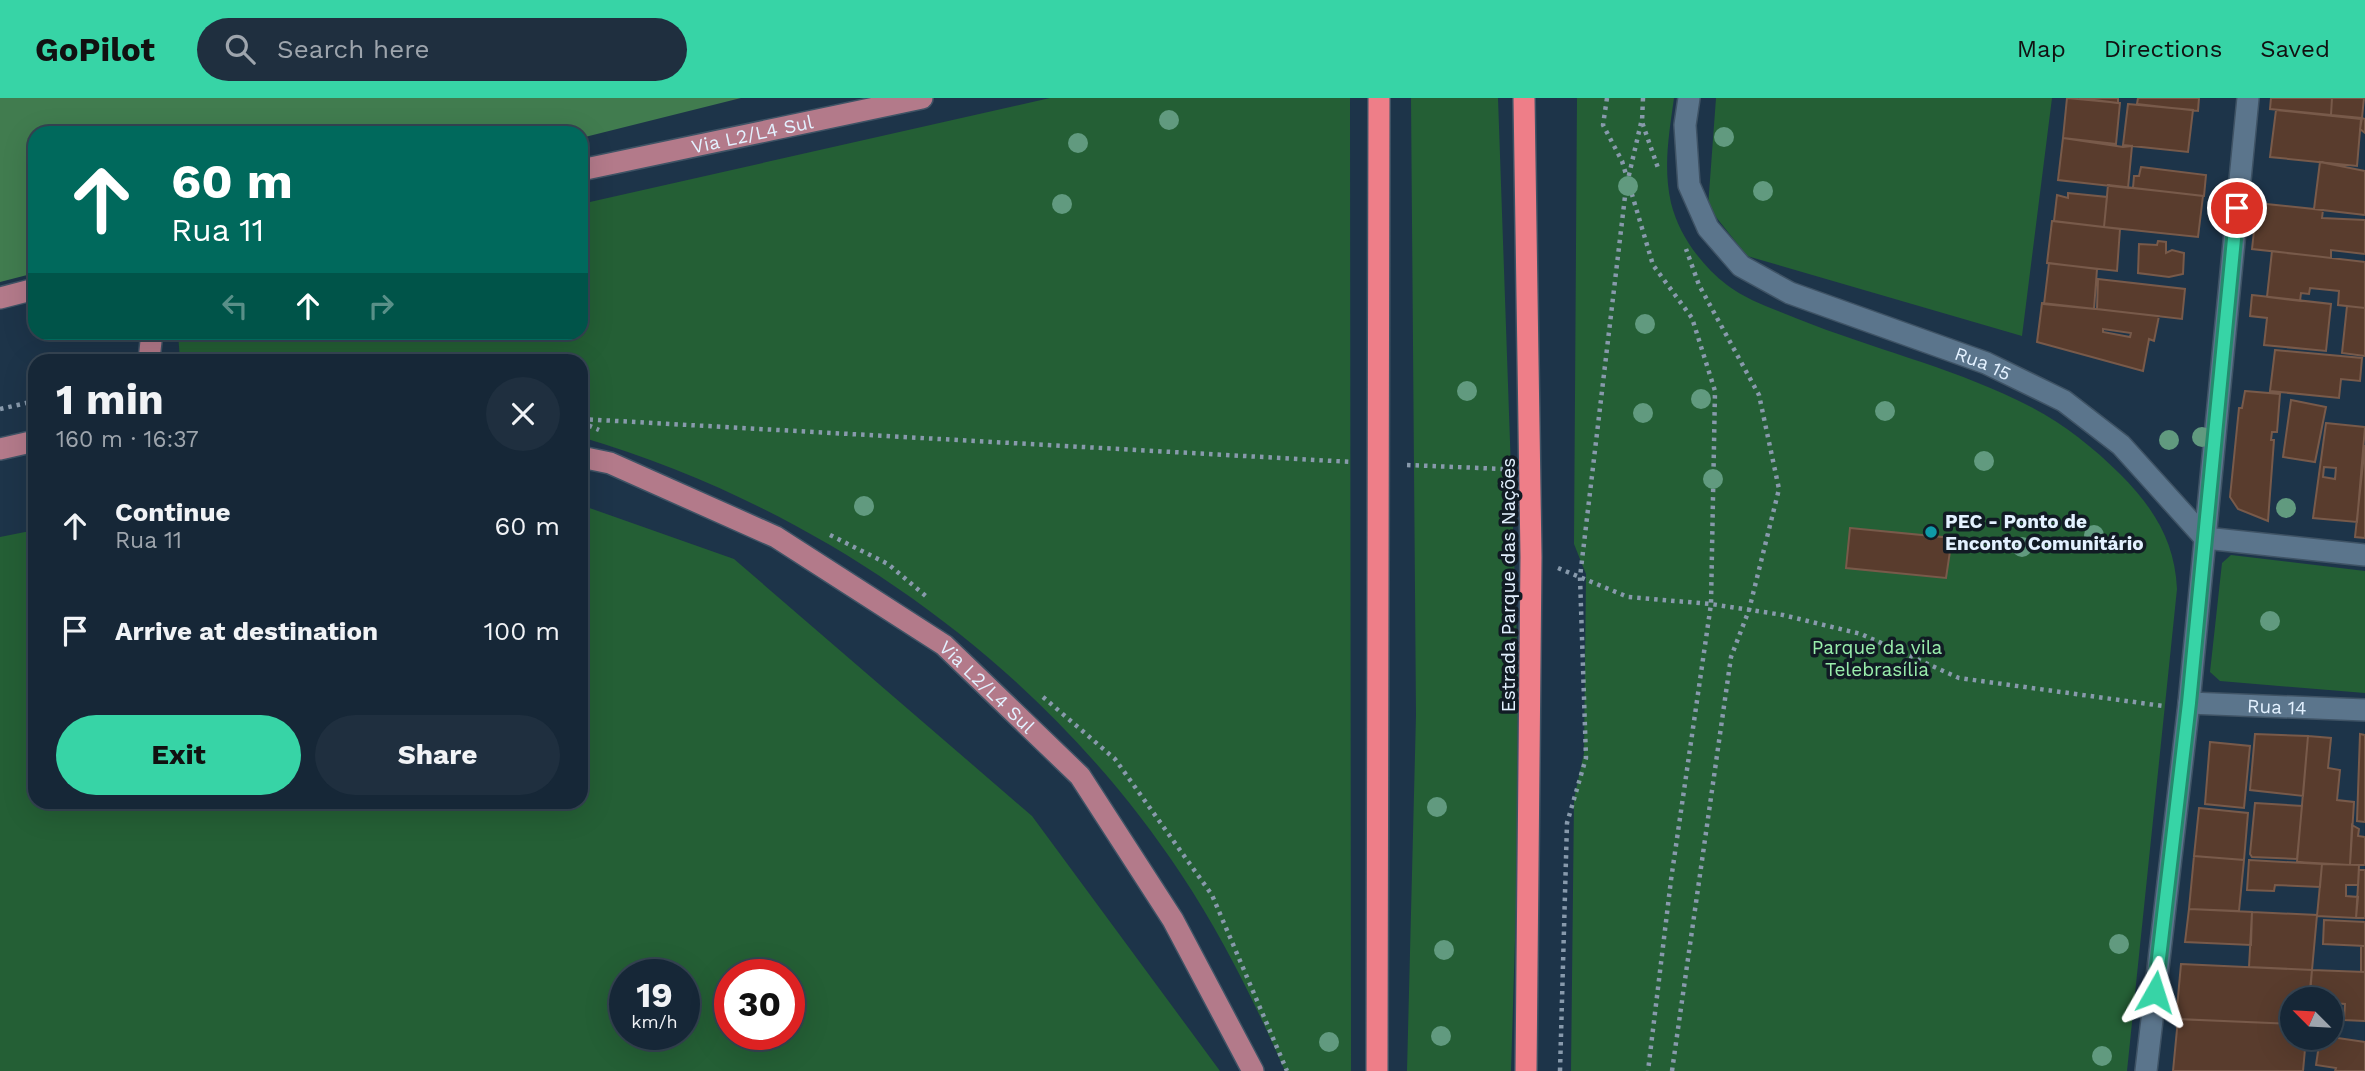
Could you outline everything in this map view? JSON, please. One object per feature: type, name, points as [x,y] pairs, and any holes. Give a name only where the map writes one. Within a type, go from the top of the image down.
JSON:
[{"type":"highway","points":[[1377,1071],[1379,98]]},
{"type":"highway","name":"Estrada Parque das Nações","points":[[1524,98],[1531,470],[1527,1071]]},
{"type":"main road","name":"Via L2/L4 Sul","points":[[588,169],[922,98]]},
{"type":"main road","points":[[0,298],[28,291]]},
{"type":"main road","points":[[0,449],[28,443]]},
{"type":"main road","name":"Via L2/L4 Sul","points":[[588,458],[610,463],[776,537],[944,646],[1080,776],[1173,920],[1253,1071]]},
{"type":"street","name":"Rua 15","points":[[1689,98],[1685,125],[1689,185],[1709,228],[1741,266],[1790,293],[1986,363],[2064,401],[2121,444],[2205,538]]},
{"type":"street","points":[[2146,1071],[2189,703],[2248,98]]},
{"type":"street","points":[[2205,538],[2365,555]]},
{"type":"street","name":"Rua 14","points":[[2189,703],[2365,710]]},
{"type":"path","points":[[1607,98],[1603,125],[1622,161],[1653,265],[1692,318],[1715,391],[1711,604],[1671,880],[1648,1071]]},
{"type":"path","points":[[1560,1071],[1567,823],[1586,758],[1580,577],[1626,188],[1642,122],[1643,98]]},
{"type":"path","points":[[1642,122],[1659,172]]},
{"type":"path","points":[[1672,1071],[1731,657],[1749,610],[1779,489],[1759,395],[1699,285],[1686,247]]},
{"type":"path","points":[[0,409],[28,403]]},
{"type":"path","points":[[588,419],[1378,464],[1531,470]]},
{"type":"path","points":[[1531,557],[1628,597],[1749,610],[1861,634],[1959,678],[2166,706],[2189,703]]},
{"type":"green space","points":[[0,98],[741,98],[588,136],[588,126],[28,126],[28,275],[0,282]]},
{"type":"green space","points":[[1050,98],[1350,98],[1351,1071],[1285,1071],[1238,971],[1181,874],[1125,798],[1063,727],[994,662],[919,603],[840,551],[757,506],[670,468],[588,439],[588,354],[180,354],[179,340],[588,340],[588,202]]},
{"type":"green space","points":[[1411,98],[1498,98],[1518,671],[1517,875],[1511,1071],[1407,1071],[1416,715]]},
{"type":"green space","name":"Parque da vila Telebrasília","points":[[1577,98],[1674,98],[1667,163],[1671,203],[1685,238],[1708,268],[1727,285],[1771,308],[1963,377],[2031,407],[2072,432],[2109,463],[2143,499],[2160,526],[2172,555],[2177,589],[2127,1071],[1571,1071],[1574,799],[1584,753],[1586,574],[1574,544]]},
{"type":"green space","points":[[1716,98],[2052,98],[2022,336],[1747,256],[1708,207]]},
{"type":"green space","points":[[588,507],[734,559],[1032,816],[1220,1071],[0,1071],[0,537],[28,531],[28,809],[588,809]]},
{"type":"green space","points":[[2231,555],[2365,571],[2365,693],[2220,681],[2210,672],[2222,563]]},
{"type":"building","points":[[2067,98],[2120,103],[2116,144],[2063,138]]},
{"type":"building","points":[[2079,98],[2118,98],[2118,103]]},
{"type":"building","points":[[2138,98],[2199,98],[2198,111],[2137,104]]},
{"type":"building","points":[[2271,98],[2332,98],[2331,115],[2270,109]]},
{"type":"building","points":[[2332,98],[2364,98],[2362,118],[2331,115]]},
{"type":"building","points":[[2128,104],[2193,110],[2188,152],[2123,145]]},
{"type":"building","points":[[2276,110],[2361,119],[2357,166],[2270,157]]},
{"type":"building","points":[[2362,118],[2365,119],[2365,133],[2360,129]]},
{"type":"building","points":[[2063,138],[2132,146],[2128,188],[2058,180]]},
{"type":"building","points":[[2320,162],[2365,171],[2365,215],[2314,209]]},
{"type":"building","points":[[2141,167],[2206,175],[2204,196],[2133,188],[2134,176],[2139,176]]},
{"type":"building","points":[[2108,185],[2203,196],[2198,237],[2104,227]]},
{"type":"building","points":[[2068,193],[2107,197],[2104,227],[2054,221],[2057,195],[2068,198]]},
{"type":"building","points":[[2257,203],[2323,210],[2322,218],[2365,220],[2365,254],[2331,250],[2331,258],[2252,249]]},
{"type":"building","points":[[2052,221],[2120,229],[2117,271],[2047,263]]},
{"type":"building","points":[[2158,241],[2166,242],[2166,253],[2172,250],[2184,253],[2183,274],[2169,277],[2138,273],[2139,244],[2157,245]]},
{"type":"building","points":[[2272,251],[2365,262],[2365,308],[2338,305],[2339,291],[2310,288],[2309,294],[2301,293],[2300,301],[2267,297]]},
{"type":"building","points":[[2049,263],[2097,269],[2094,309],[2044,304]]},
{"type":"building","points":[[2098,279],[2185,289],[2182,319],[2097,309]]},
{"type":"building","points":[[2252,295],[2331,304],[2326,351],[2264,345],[2267,318],[2250,316]]},
{"type":"building","points":[[2042,303],[2159,316],[2154,341],[2149,339],[2143,371],[2037,342]],"holes":[[[2103,329],[2131,333],[2130,337],[2103,332]]]},
{"type":"building","points":[[2347,306],[2365,308],[2365,356],[2342,353]]},
{"type":"building","points":[[2275,350],[2362,358],[2360,381],[2341,379],[2339,398],[2270,391]]},
{"type":"building","points":[[2245,391],[2280,394],[2277,432],[2272,432],[2271,440],[2274,440],[2268,521],[2238,509],[2230,497],[2239,408],[2242,408]]},
{"type":"building","points":[[2291,400],[2326,407],[2315,462],[2283,457]]},
{"type":"building","points":[[2326,423],[2365,427],[2357,522],[2313,518]],"holes":[[[2324,467],[2336,468],[2335,479],[2323,477]]]},
{"type":"building","points":[[2365,445],[2365,538],[2355,537]]},
{"type":"building","points":[[1850,528],[1952,538],[1946,578],[1846,568]]},
{"type":"building","points":[[2255,734],[2308,736],[2303,796],[2250,790]]},
{"type":"building","points":[[2360,734],[2365,735],[2365,822],[2357,821]]},
{"type":"building","points":[[2308,736],[2331,738],[2328,768],[2340,770],[2337,800],[2354,802],[2350,865],[2297,862]]},
{"type":"building","points":[[2210,742],[2250,746],[2244,808],[2205,804]]},
{"type":"building","points":[[2255,803],[2302,806],[2297,859],[2252,857],[2250,854]]},
{"type":"building","points":[[2199,808],[2248,813],[2244,860],[2194,856]]},
{"type":"building","points":[[2352,825],[2359,829],[2358,836],[2365,837],[2365,865],[2350,865]]},
{"type":"building","points":[[2194,856],[2244,860],[2239,911],[2189,909]]},
{"type":"building","points":[[2249,860],[2322,864],[2320,887],[2275,885],[2274,891],[2247,890]]},
{"type":"building","points":[[2322,864],[2359,865],[2358,885],[2346,885],[2346,896],[2358,897],[2356,918],[2317,916]]},
{"type":"building","points":[[2359,870],[2365,870],[2365,918],[2356,918]]},
{"type":"building","points":[[2189,909],[2252,912],[2251,945],[2185,942]]},
{"type":"building","points":[[2252,912],[2317,915],[2312,970],[2249,967]]},
{"type":"building","points":[[2324,920],[2365,922],[2365,946],[2323,944]]},
{"type":"building","points":[[2361,946],[2365,946],[2365,972],[2361,972]]},
{"type":"building","points":[[2181,964],[2312,970],[2311,987],[2280,987],[2280,1023],[2176,1019]]},
{"type":"building","points":[[2312,970],[2365,972],[2365,1021],[2344,1020],[2343,987],[2310,987]]},
{"type":"building","points":[[2178,1019],[2280,1023],[2280,1050],[2305,1050],[2303,1071],[2173,1071]]},
{"type":"building","points":[[2343,1039],[2365,1042],[2365,1071],[2335,1071],[2336,1068],[2316,1065],[2318,1050],[2343,1050]]},
{"type":"place","name":"PEC - Ponto de Enconto Comunitário","points":[[1931,532]]},
{"type":"route","points":[[2155,992],[2189,703],[2237,208]]}]
